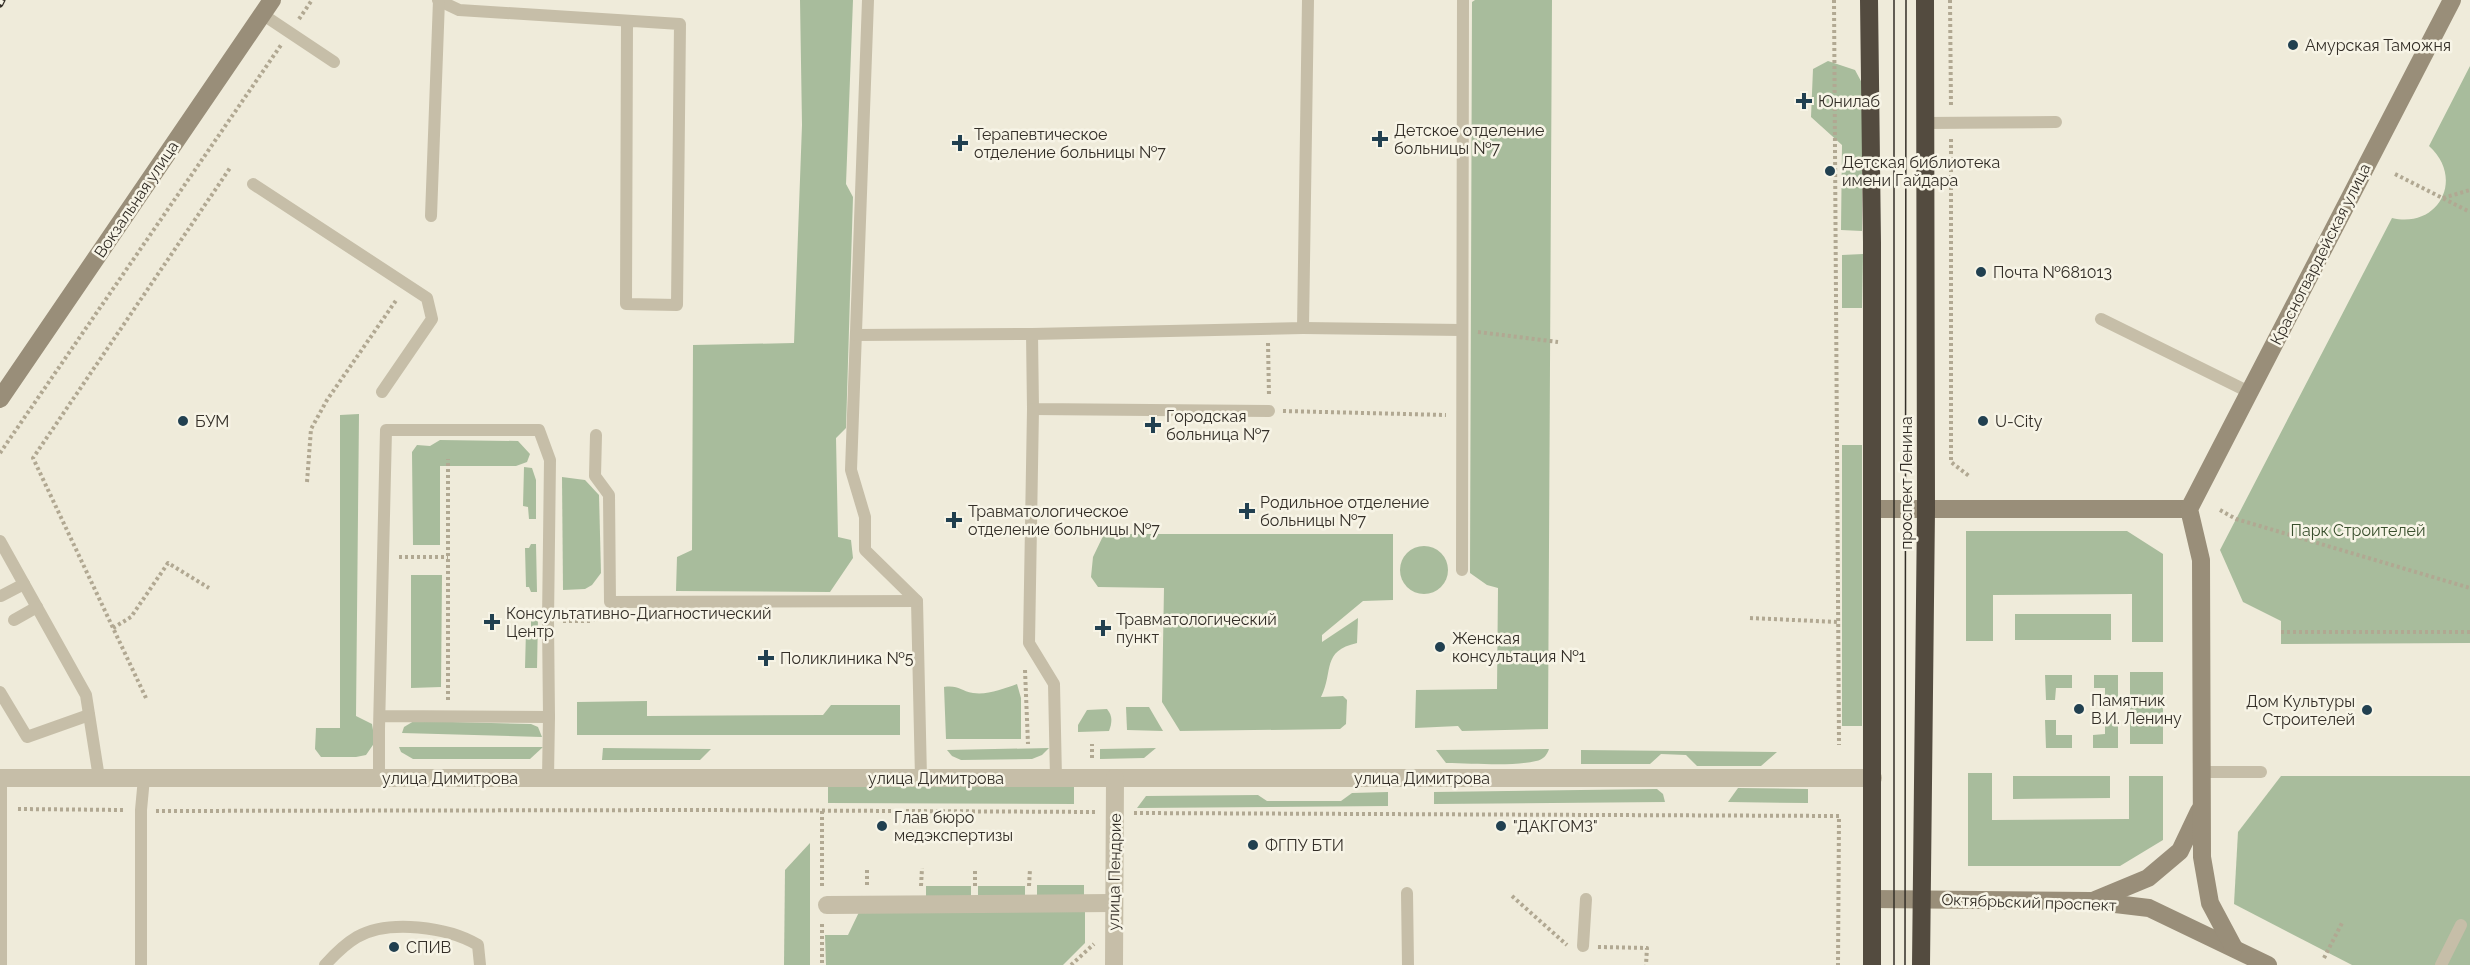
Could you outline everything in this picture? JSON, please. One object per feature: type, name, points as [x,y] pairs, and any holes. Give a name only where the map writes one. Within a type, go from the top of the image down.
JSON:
[{"type":"highway","name":"проспект Ленина","points":[[1869,0],[1872,965]]},
{"type":"highway","name":"проспект Ленина","points":[[1921,965],[1926,510],[1926,0]]},
{"type":"street","name":"Красногвардейская улица","points":[[2189,509],[2452,0]]},
{"type":"street","name":"Вокзальная улица","points":[[0,399],[267,7]]},
{"type":"street","points":[[1872,509],[2189,509],[2201,560],[2202,857],[2210,903],[2234,948]]},
{"type":"street","name":"улица Димитрова","points":[[0,778],[1873,778]]},
{"type":"street","name":"улица Пендрие","points":[[1114,965],[1115,778]]},
{"type":"street","points":[[2090,901],[2148,878],[2180,851],[2201,807]]},
{"type":"street","name":"Октябрьский проспект","points":[[1872,899],[2090,901],[2148,908],[2268,965]]},
{"type":"street","points":[[827,905],[1113,903]]},
{"type":"lane","points":[[431,216],[439,0],[459,10],[680,24],[677,305],[626,304],[627,22]]},
{"type":"lane","points":[[868,0],[851,470],[865,517],[865,550],[917,601],[921,778]]},
{"type":"lane","points":[[1303,328],[1308,0]]},
{"type":"lane","points":[[1462,570],[1463,0]]},
{"type":"lane","points":[[267,7],[290,33],[334,62]]},
{"type":"lane","points":[[1925,123],[2056,122]]},
{"type":"lane","points":[[253,184],[427,298],[432,319],[382,392]]},
{"type":"lane","points":[[2101,319],[2249,392]]},
{"type":"lane","points":[[856,335],[1303,328],[1462,330]]},
{"type":"lane","points":[[1032,334],[1029,643],[1054,684],[1056,778]]},
{"type":"lane","points":[[1033,409],[1269,411]]},
{"type":"lane","points":[[379,778],[386,430],[539,430],[550,460],[548,778]]},
{"type":"lane","points":[[596,435],[595,476],[609,495],[610,602],[917,601]]},
{"type":"lane","points":[[0,541],[86,695],[99,778]]},
{"type":"lane","points":[[0,569],[12,562]]},
{"type":"lane","points":[[1,596],[24,584]]},
{"type":"lane","points":[[14,620],[37,607]]},
{"type":"lane","points":[[0,692],[27,736],[89,716]]},
{"type":"lane","points":[[380,716],[549,717]]},
{"type":"lane","points":[[2201,772],[2261,772]]},
{"type":"lane","points":[[0,778],[1,965]]},
{"type":"lane","points":[[141,965],[141,810],[144,778]]},
{"type":"lane","points":[[1407,893],[1408,965]]},
{"type":"lane","points":[[1583,946],[1586,899]]},
{"type":"lane","points":[[2441,965],[2461,925]]},
{"type":"lane","points":[[325,965],[356,937],[375,929],[393,927],[443,930],[464,936],[478,945],[480,965]]},
{"type":"path","points":[[0,453],[312,0]]},
{"type":"path","points":[[1834,0],[1839,745]]},
{"type":"path","points":[[1950,0],[1951,462],[1969,476]]},
{"type":"path","points":[[146,698],[33,458],[230,168]]},
{"type":"path","points":[[2395,174],[2470,212]]},
{"type":"path","points":[[2442,198],[2470,190]]},
{"type":"path","points":[[307,482],[311,429],[327,400],[407,285]]},
{"type":"path","points":[[1268,329],[1269,411],[1462,415]]},
{"type":"path","points":[[1462,330],[1558,342]]},
{"type":"path","points":[[448,459],[448,716]]},
{"type":"path","points":[[2220,510],[2236,519],[2470,588]]},
{"type":"path","points":[[383,556],[448,557]]},
{"type":"path","points":[[113,628],[130,617],[168,563],[209,588]]},
{"type":"path","points":[[548,621],[592,621],[610,602]]},
{"type":"path","points":[[1750,618],[1838,622]]},
{"type":"path","points":[[2281,632],[2470,632]]},
{"type":"path","points":[[1028,744],[1024,676],[1025,657],[1029,643]]},
{"type":"path","points":[[1,808],[1839,816],[1838,965]]},
{"type":"path","points":[[1512,896],[1567,946],[1647,948],[1647,965]]},
{"type":"path","points":[[2324,958],[2343,921]]},
{"type":"path","points":[[1071,965],[1097,942]]},
{"type":"green space","points":[[800,0],[853,0],[846,184],[853,197],[846,428],[836,438],[838,537],[851,540],[853,558],[830,592],[676,591],[677,557],[692,550],[693,345],[794,343],[802,125]]},
{"type":"green space","points":[[1475,0],[1552,0],[1548,729],[1462,731],[1458,726],[1415,728],[1416,690],[1497,689],[1498,588],[1487,585],[1470,573],[1472,2]]},
{"type":"green space","points":[[1828,61],[1855,70],[1862,83],[1862,231],[1841,230],[1842,145],[1811,117],[1813,69]]},
{"type":"green space","name":"Парк Строителей","points":[[2470,66],[2470,643],[2281,644],[2281,621],[2243,602],[2220,550],[2392,218],[2409,219],[2423,216],[2442,198],[2446,186],[2445,172],[2440,159],[2429,146]]},
{"type":"green space","points":[[1863,254],[1862,308],[1842,308],[1842,255]]},
{"type":"green space","points":[[359,414],[356,716],[372,724],[375,742],[366,755],[321,757],[315,749],[316,728],[340,728],[340,415]]},
{"type":"green space","points":[[440,440],[518,441],[530,454],[527,462],[516,466],[440,466],[440,545],[413,545],[412,452],[417,445],[430,446]]},
{"type":"green space","points":[[1842,445],[1862,445],[1862,726],[1842,726]]},
{"type":"green space","points":[[524,467],[532,468],[536,480],[536,519],[529,519],[528,507],[523,506]]},
{"type":"green space","points":[[562,477],[585,480],[599,495],[601,573],[592,585],[585,589],[563,590]]},
{"type":"green space","points":[[1966,531],[2127,531],[2163,554],[2163,642],[2132,642],[2132,594],[1993,595],[1993,641],[1966,641]]},
{"type":"green space","points":[[1104,534],[1393,534],[1393,600],[1363,601],[1322,635],[1322,642],[1358,618],[1357,643],[1338,651],[1333,657],[1321,697],[1343,696],[1347,700],[1346,724],[1340,729],[1180,731],[1162,702],[1164,588],[1098,587],[1091,577],[1093,557]]},
{"type":"green space","points":[[531,544],[536,544],[537,592],[531,592],[529,587],[526,587],[525,548],[529,548]]},
{"type":"green space","points":[[1419,546],[1429,546],[1444,556],[1448,570],[1447,579],[1438,590],[1429,594],[1419,594],[1404,584],[1400,575],[1400,565],[1410,550]]},
{"type":"green space","points":[[411,575],[442,575],[441,687],[411,688]]},
{"type":"green space","points":[[2015,614],[2111,614],[2111,640],[2015,640]]},
{"type":"green space","points":[[531,618],[538,618],[537,668],[525,668],[526,630],[531,630]]},
{"type":"green space","points":[[2130,672],[2163,672],[2163,744],[2130,744]]},
{"type":"green space","points":[[2045,675],[2072,675],[2072,688],[2056,688],[2055,700],[2046,700]]},
{"type":"green space","points":[[2094,675],[2118,675],[2118,702],[2105,702],[2105,688],[2094,688]]},
{"type":"green space","points":[[1017,684],[1021,698],[1021,739],[946,739],[944,687],[984,693]]},
{"type":"green space","points":[[647,701],[647,716],[823,715],[831,705],[900,705],[900,735],[577,735],[577,702]]},
{"type":"green space","points":[[1126,707],[1149,707],[1163,731],[1127,730]]},
{"type":"green space","points":[[1107,709],[1111,720],[1109,731],[1078,732],[1078,725],[1087,710]]},
{"type":"green space","points":[[2045,720],[2056,720],[2056,735],[2072,735],[2072,748],[2046,748]]},
{"type":"green space","points":[[2105,720],[2118,720],[2118,748],[2093,748],[2093,735],[2105,734]]},
{"type":"green space","points":[[414,721],[531,724],[538,727],[542,737],[402,733],[404,727]]},
{"type":"green space","points":[[399,747],[543,747],[530,759],[413,759],[401,752]]},
{"type":"green space","points":[[603,748],[711,749],[700,760],[602,760]]},
{"type":"green space","points":[[1049,748],[1042,755],[1032,759],[961,760],[952,756],[947,750]]},
{"type":"green space","points":[[1156,748],[1144,758],[1100,759],[1100,749]]},
{"type":"green space","points":[[1549,749],[1544,757],[1538,760],[1503,764],[1446,763],[1436,750]]},
{"type":"green space","points":[[1581,750],[1777,752],[1761,766],[1697,766],[1686,755],[1661,754],[1650,764],[1581,764]]},
{"type":"green space","points":[[1968,773],[1992,773],[1992,820],[2129,819],[2129,776],[2163,776],[2163,840],[2120,866],[1968,866]]},
{"type":"green space","points":[[2013,776],[2110,776],[2110,798],[2013,799]]},
{"type":"green space","points":[[2281,776],[2470,776],[2470,965],[2352,965],[2234,904],[2238,832]]},
{"type":"green space","points":[[828,786],[1074,787],[1074,804],[828,803]]},
{"type":"green space","points":[[1738,788],[1808,789],[1808,803],[1728,802]]},
{"type":"green space","points":[[1657,789],[1663,794],[1665,802],[1434,804],[1434,792]]},
{"type":"green space","points":[[1388,792],[1388,806],[1137,808],[1146,796],[1258,795],[1267,801],[1341,801],[1352,793]]},
{"type":"green space","points":[[810,843],[810,965],[784,965],[785,870]]},
{"type":"green space","points":[[1037,885],[1084,885],[1084,900],[1037,900]]},
{"type":"green space","points":[[926,886],[971,886],[971,901],[926,901]]},
{"type":"green space","points":[[978,886],[1025,886],[1025,901],[978,901]]},
{"type":"green space","points":[[1085,909],[1085,943],[1063,965],[826,965],[825,935],[848,935],[860,910]]},
{"type":"tram line","points":[[1894,0],[1894,965]]},
{"type":"tram line","points":[[1905,965],[1906,0]]},
{"type":"railway","points":[[0,4],[2,0]]},
{"type":"place","name":"Амурская Таможня","points":[[2293,45]]},
{"type":"place","name":"Юнилаб","points":[[1804,101]]},
{"type":"place","name":"Детское отделение больницы №7","points":[[1380,139]]},
{"type":"place","name":"Терапевтическое отделение больницы №7","points":[[960,143]]},
{"type":"place","name":"Детская библиотека имени Гайдара","points":[[1830,171]]},
{"type":"place","name":"Почта №681013","points":[[1981,272]]},
{"type":"place","name":"БУМ","points":[[183,421]]},
{"type":"place","name":"U-City","points":[[1983,421]]},
{"type":"place","name":"Городская больница №7","points":[[1153,425]]},
{"type":"place","name":"Родильное отделение больницы №7","points":[[1247,511]]},
{"type":"place","name":"Травматологическое отделение больницы №7","points":[[954,520]]},
{"type":"place","name":"Консультативно-Диагностический Центр","points":[[492,622]]},
{"type":"place","name":"Травматологический пункт","points":[[1103,628]]},
{"type":"place","name":"Женская консультация №1","points":[[1440,647]]},
{"type":"place","name":"Поликлиника №5","points":[[766,658]]},
{"type":"place","name":"Памятник В.И. Ленину","points":[[2079,709]]},
{"type":"place","name":"Дом Культуры Строителей","points":[[2367,710]]},
{"type":"place","name":"Глав бюро медэкспертизы","points":[[882,826]]},
{"type":"place","name":"\"ДАКГОМЗ\"","points":[[1501,826]]},
{"type":"place","name":"ФГПУ БТИ","points":[[1253,845]]},
{"type":"place","name":"СПИВ","points":[[394,947]]}]
